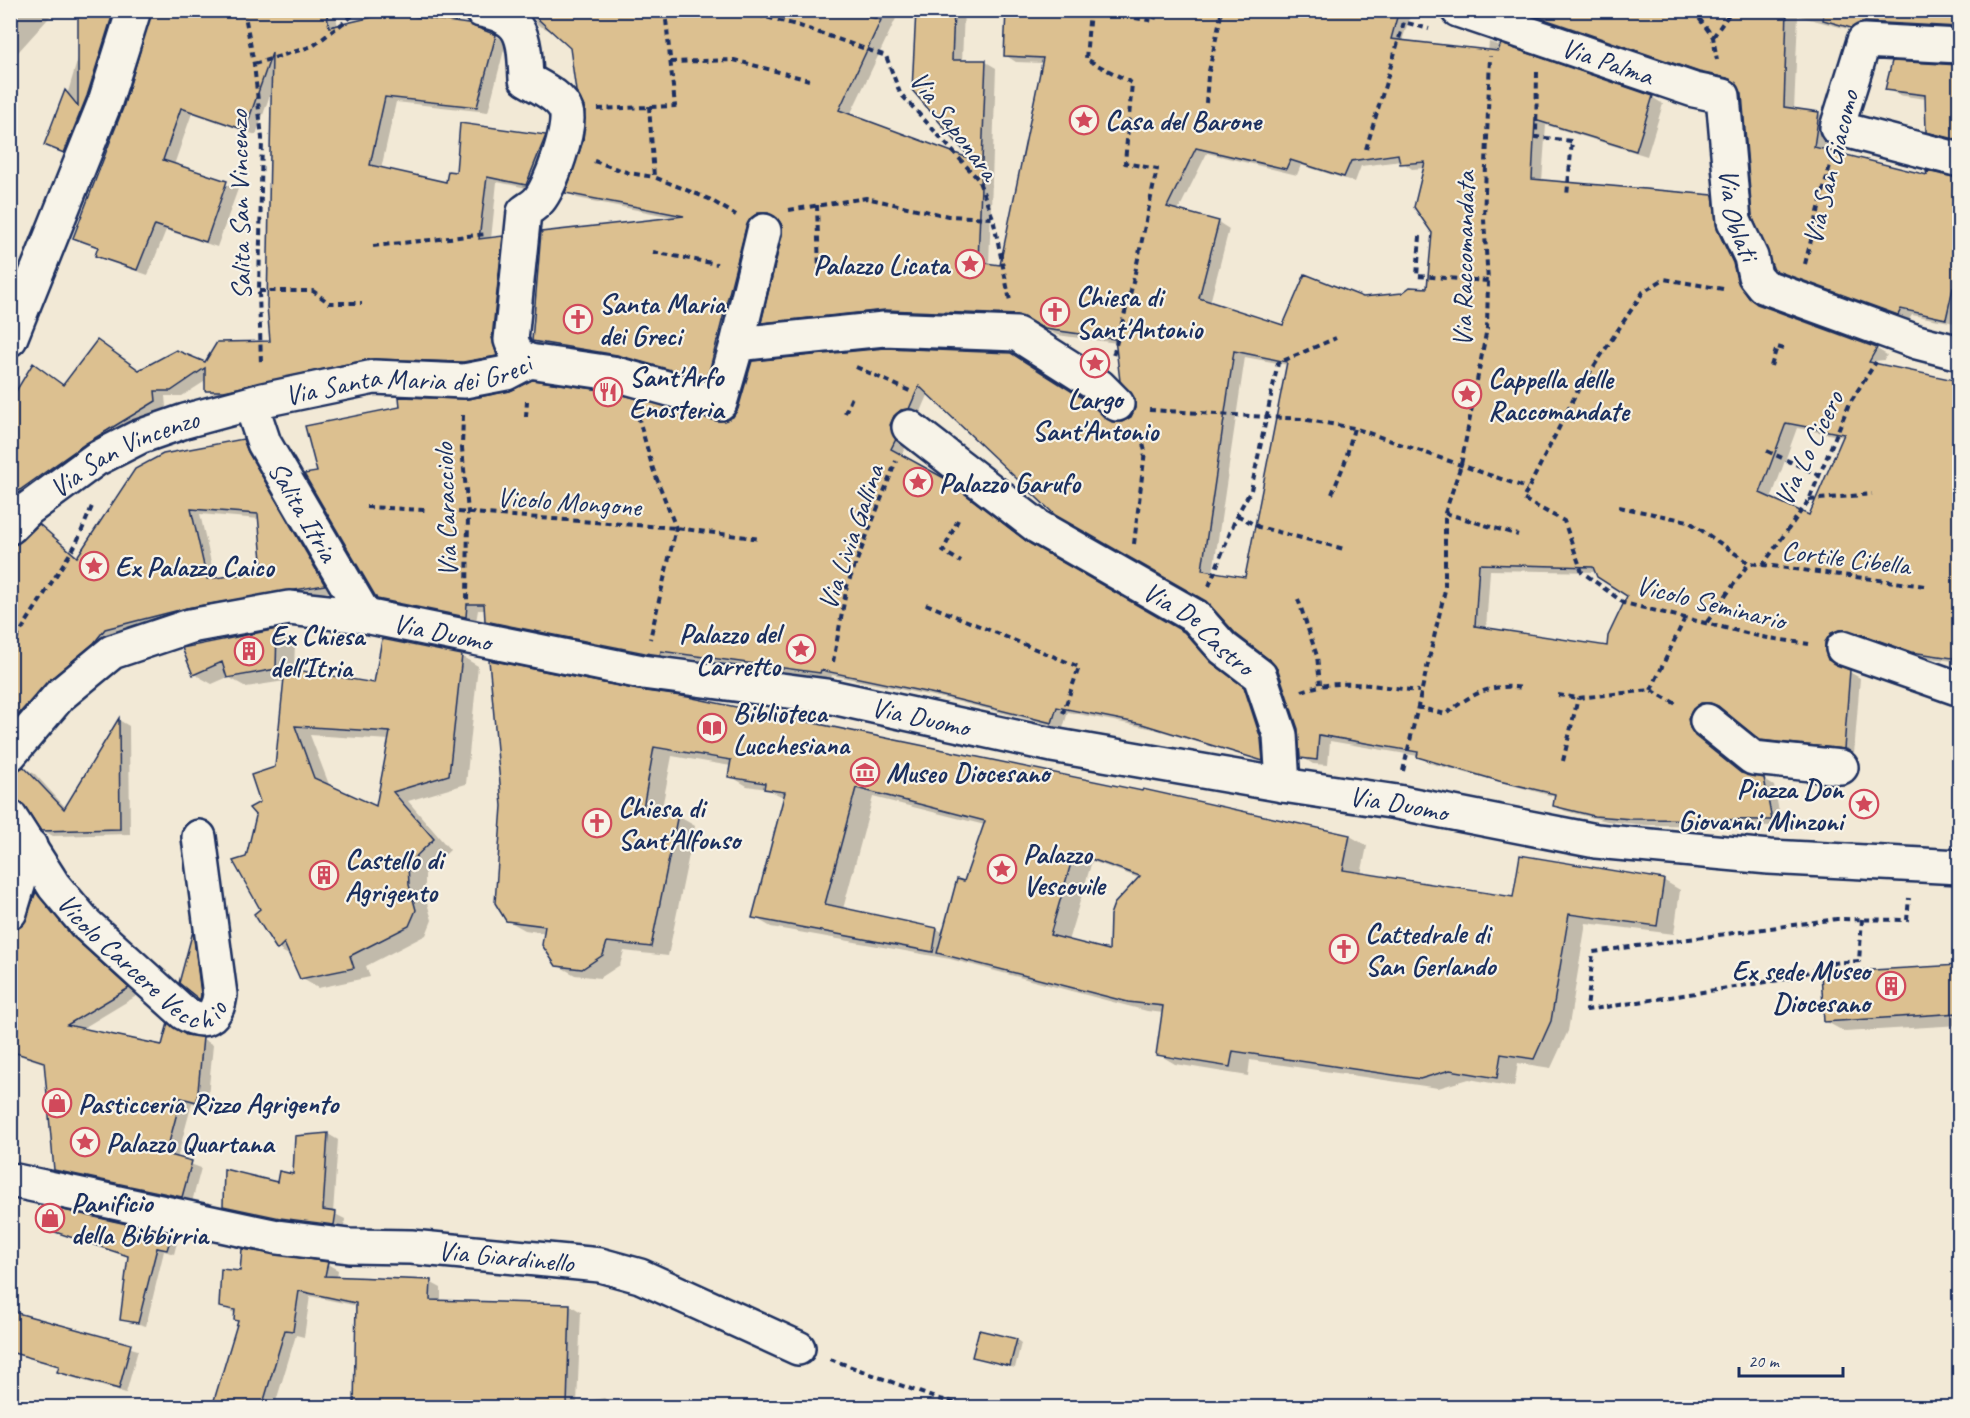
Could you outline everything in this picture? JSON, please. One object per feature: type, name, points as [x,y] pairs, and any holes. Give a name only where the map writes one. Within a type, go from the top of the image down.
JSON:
[{"type":"street","points":[[10,339],[105,102],[134,10]]},
{"type":"street","points":[[481,10],[504,16],[519,29],[523,39],[526,79],[558,100],[566,111],[567,125],[561,149],[539,200],[524,212],[520,231],[511,340],[517,356],[529,361]]},
{"type":"street","name":"Via Palma","points":[[1458,10],[1694,90],[1723,96]]},
{"type":"street","name":"Via San Giacomo","points":[[1838,128],[1864,41],[1959,46]]},
{"type":"street","name":"Via Oblati","points":[[1723,96],[1734,221],[1751,257],[1755,276],[1763,286],[1893,333],[1959,353]]},
{"type":"street","points":[[1838,128],[1959,160]]},
{"type":"street","points":[[764,231],[737,344],[884,329],[1017,334],[1108,395]]},
{"type":"street","name":"Via Santa Maria dei Greci","points":[[257,402],[374,377],[464,381],[506,373],[529,361],[612,373],[720,403],[737,344]]},
{"type":"street","name":"Via San Vincenzo","points":[[10,527],[28,509],[96,459],[138,437],[185,421],[257,402]]},
{"type":"street","name":"Salita Itria","points":[[257,402],[264,443],[365,615]]},
{"type":"street","name":"Via De Castro","points":[[909,427],[1038,526],[1196,617],[1222,648],[1260,676],[1271,702],[1280,735],[1283,785]]},
{"type":"street","name":"Via Duomo","points":[[10,754],[60,695],[112,652],[190,626],[289,608],[365,615],[642,672],[827,696],[1052,745],[1283,785],[1397,802],[1596,841],[1769,857],[1910,864]]},
{"type":"street","points":[[1843,648],[1959,689]]},
{"type":"street","points":[[1707,721],[1753,758],[1841,767]]},
{"type":"street","name":"Vicolo Carcere Vecchio","points":[[10,817],[54,886],[86,924],[184,1013],[201,1020],[209,1019],[215,1013],[220,995],[199,837]]},
{"type":"street","points":[[10,912],[30,846]]},
{"type":"street","points":[[1910,864],[1959,867]]},
{"type":"street","name":"Via Giardinello","points":[[11,1180],[277,1237],[350,1246],[411,1247],[600,1265],[640,1276],[798,1347]]},
{"type":"path","name":"Salita San Vincenzo","points":[[244,10],[254,64],[262,138],[257,402]]},
{"type":"path","points":[[254,64],[313,46],[360,10]]},
{"type":"path","points":[[566,111],[675,106],[665,10]]},
{"type":"path","name":"Via Saponara","points":[[737,10],[796,25],[886,56],[900,93],[978,179],[993,218],[1017,334]]},
{"type":"path","points":[[1090,10],[1086,59],[1132,83],[1125,162],[1156,169],[1116,348],[1108,395]]},
{"type":"path","points":[[1135,18],[1154,21],[1157,10]]},
{"type":"path","points":[[1206,103],[1208,76],[1222,10]]},
{"type":"path","points":[[1693,10],[1713,37],[1723,96]]},
{"type":"path","points":[[1713,37],[1732,10]]},
{"type":"path","points":[[1366,149],[1404,22]]},
{"type":"path","points":[[1538,39],[1536,137],[1572,141],[1567,196]]},
{"type":"path","name":"Via Raccomandata","points":[[1397,802],[1419,691],[1444,590],[1445,513],[1461,465],[1487,328],[1488,281],[1484,220],[1490,49]]},
{"type":"path","points":[[670,62],[734,60],[809,80]]},
{"type":"path","points":[[649,106],[654,177]]},
{"type":"path","name":"Via San Giacomo","points":[[1802,274],[1838,128]]},
{"type":"path","points":[[561,149],[629,173],[654,177],[709,199],[764,231],[776,212],[866,198],[948,216],[993,218]]},
{"type":"path","points":[[817,205],[819,273]]},
{"type":"path","points":[[373,246],[520,231]]},
{"type":"path","points":[[1420,236],[1417,276],[1488,281]]},
{"type":"path","points":[[653,252],[717,264]]},
{"type":"path","points":[[1108,395],[1158,411],[1268,416],[1354,428],[1527,488],[1576,392],[1643,292],[1664,279],[1750,293],[1763,286]]},
{"type":"path","points":[[259,291],[313,291],[329,303],[362,303]]},
{"type":"path","name":"Via Lo Cicero","points":[[1762,566],[1809,500],[1849,404],[1893,333]]},
{"type":"path","name":"Via Livia Gallina","points":[[827,696],[848,586],[921,397],[863,373],[852,366],[848,334]]},
{"type":"path","points":[[1196,617],[1237,515],[1251,490],[1278,363],[1336,338]]},
{"type":"path","points":[[1771,366],[1777,347],[1788,350]]},
{"type":"path","name":"Via Caracciolo","points":[[464,381],[462,448],[468,512],[466,637]]},
{"type":"path","points":[[1108,395],[1140,431],[1145,451],[1130,579]]},
{"type":"path","points":[[845,413],[852,397]]},
{"type":"path","points":[[637,415],[652,469],[676,528],[642,672]]},
{"type":"path","points":[[1332,494],[1346,462],[1354,428]]},
{"type":"path","points":[[1767,451],[1819,475]]},
{"type":"path","name":"Vicolo Seminario","points":[[1527,488],[1523,499],[1564,521],[1582,572],[1624,603],[1684,620],[1707,622],[1762,637],[1843,648]]},
{"type":"path","points":[[1809,500],[1872,494]]},
{"type":"path","points":[[366,507],[425,510]]},
{"type":"path","points":[[1619,507],[1688,521],[1749,563],[1762,566]]},
{"type":"path","name":"Vicolo Mongone","points":[[458,512],[676,528],[761,539]]},
{"type":"path","points":[[1445,513],[1518,535]]},
{"type":"path","points":[[1237,515],[1259,527],[1344,549]]},
{"type":"path","points":[[957,520],[943,551],[961,562]]},
{"type":"path","points":[[10,648],[76,544]]},
{"type":"path","points":[[1707,622],[1749,563]]},
{"type":"path","name":"Cortile Cibella","points":[[1762,566],[1925,586]]},
{"type":"path","points":[[1298,599],[1317,656],[1320,684]]},
{"type":"path","points":[[926,604],[1080,667],[1052,745]]},
{"type":"path","points":[[1558,695],[1578,698],[1637,689],[1651,690],[1684,620]]},
{"type":"path","points":[[1271,702],[1320,684],[1344,683],[1419,691]]},
{"type":"path","points":[[1417,707],[1446,714],[1467,697],[1503,685],[1523,688]]},
{"type":"path","points":[[1563,761],[1578,698]]},
{"type":"path","points":[[1862,919],[1859,961],[1833,963],[1792,978],[1587,1010],[1593,952],[1837,919],[1862,919],[1907,920],[1910,864]]},
{"type":"path","points":[[798,1347],[935,1398],[980,1407]]},
{"type":"building","points":[[78,10],[114,10],[87,96],[64,153],[44,145],[65,90],[78,106]]},
{"type":"building","points":[[152,10],[326,10],[329,27],[390,13],[468,24],[496,35],[477,107],[385,97],[370,165],[446,182],[448,171],[456,172],[460,123],[546,135],[526,185],[487,177],[479,239],[503,236],[492,338],[497,356],[463,362],[370,359],[224,391],[205,391],[205,368],[171,391],[155,391],[156,401],[85,444],[10,497],[10,401],[33,363],[63,385],[97,340],[139,370],[176,350],[205,362],[217,342],[270,341],[267,306],[272,53],[245,130],[181,108],[163,160],[227,181],[206,242],[155,225],[137,270],[95,256],[98,247],[73,238],[123,108]]},
{"type":"building","points":[[528,10],[845,10],[881,20],[839,110],[971,159],[912,90],[916,10],[954,10],[952,60],[986,60],[978,262],[1000,265],[1043,58],[1004,56],[1006,10],[1399,10],[1391,39],[1498,51],[1501,44],[1653,96],[1636,151],[1535,120],[1532,179],[1713,195],[1717,229],[1733,263],[1737,280],[1749,298],[1757,304],[1877,348],[1869,362],[1959,381],[1959,451],[1952,450],[1957,521],[1959,521],[1959,659],[1911,652],[1849,630],[1831,633],[1825,642],[1828,660],[1850,670],[1844,749],[1760,740],[1718,706],[1701,703],[1693,709],[1688,719],[1695,736],[1741,773],[1764,778],[1772,820],[1632,819],[1594,816],[1553,806],[1555,794],[1499,781],[1417,757],[1418,752],[1319,735],[1317,760],[1300,758],[1298,729],[1278,670],[1271,661],[1236,634],[1206,601],[1055,515],[919,386],[909,409],[901,410],[894,416],[890,425],[896,439],[891,449],[944,478],[1029,543],[1184,632],[1212,663],[1244,687],[1261,739],[1263,761],[1142,724],[1057,707],[1052,723],[935,694],[821,670],[820,673],[661,651],[660,655],[645,653],[485,621],[484,604],[467,604],[466,617],[377,599],[304,474],[317,472],[305,426],[400,407],[399,397],[468,399],[510,391],[532,380],[608,391],[724,421],[733,417],[738,409],[752,361],[885,348],[1011,353],[1087,401],[1112,422],[1122,422],[1131,417],[1135,408],[1135,399],[1120,381],[1115,339],[1045,329],[1018,315],[885,310],[761,323],[782,235],[782,225],[777,218],[768,213],[758,213],[751,218],[746,227],[707,380],[617,355],[532,341],[541,232],[684,216],[565,193],[583,141],[585,109],[576,91],[570,48]],"holes":[[[1196,148],[1286,169],[1290,160],[1344,177],[1351,161],[1398,154],[1400,164],[1425,162],[1414,207],[1432,233],[1427,288],[1410,287],[1402,293],[1363,297],[1305,274],[1283,325],[1199,298],[1219,221],[1167,207]],[[1234,351],[1287,362],[1245,577],[1202,570]],[[1786,423],[1844,434],[1809,515],[1760,493]],[[1479,564],[1593,567],[1597,577],[1627,596],[1608,636],[1607,646],[1475,626]]]},
{"type":"building","points":[[1518,10],[1787,10],[1784,107],[1819,112],[1814,147],[1927,175],[1926,171],[1959,178],[1959,289],[1953,288],[1946,319],[1901,309],[1898,315],[1774,270],[1752,216],[1742,94],[1736,83],[1727,78],[1699,72]]},
{"type":"building","points":[[1824,10],[1959,10],[1959,27],[1865,22],[1851,28],[1823,20]]},
{"type":"building","points":[[1892,61],[1959,65],[1959,140],[1926,132],[1925,95],[1885,90]]},
{"type":"building","points":[[243,439],[248,452],[325,585],[187,608],[105,629],[94,643],[46,683],[10,724],[10,548],[23,540],[39,524],[77,557],[135,469],[163,454]],"holes":[[[191,509],[258,514],[263,572],[207,579]]]},
{"type":"building","name":"Ex Chiesa dell'Itria","points":[[277,629],[276,669],[227,678],[222,662],[193,675],[182,648]]},
{"type":"building","points":[[382,639],[462,655],[449,775],[393,792],[434,839],[408,864],[409,885],[416,910],[409,926],[350,956],[354,968],[300,979],[284,943],[277,950],[254,914],[260,909],[233,861],[246,857],[256,816],[249,808],[260,802],[251,775],[275,767],[285,668],[374,683]],"holes":[[[295,726],[390,732],[376,806],[314,778]]]},
{"type":"building","points":[[489,660],[638,690],[688,697],[1142,791],[1143,789],[1350,835],[1343,870],[1513,897],[1520,855],[1664,879],[1657,926],[1569,914],[1551,1021],[1534,1059],[1501,1054],[1497,1078],[1450,1070],[1420,1079],[1233,1051],[1230,1067],[1156,1055],[1163,1006],[1128,1002],[937,953],[957,879],[964,881],[985,821],[856,788],[825,904],[937,928],[933,952],[752,918],[785,792],[764,789],[765,783],[728,777],[731,760],[654,747],[643,808],[678,814],[651,947],[607,942],[603,955],[582,969],[556,966],[542,945],[545,926],[506,921],[495,903],[502,806]],"holes":[[[1074,853],[1140,876],[1114,904],[1110,915],[1109,950],[1050,935]]]},
{"type":"building","points":[[119,718],[120,829],[41,831],[25,806],[10,798],[10,772],[24,767],[64,809]]},
{"type":"building","points":[[36,892],[72,936],[129,988],[67,1025],[162,1045],[168,1023],[186,1035],[203,1037],[197,1102],[181,1098],[166,1154],[192,1161],[182,1197],[54,1170],[44,1062],[10,1051],[10,930],[23,925]]},
{"type":"building","points":[[193,931],[201,994],[200,1000],[179,983]]},
{"type":"building","name":"Ex sede Museo Diocesano","points":[[1959,965],[1959,1013],[1824,1022],[1821,973]]},
{"type":"building","points":[[328,1133],[323,1210],[336,1212],[334,1225],[280,1218],[223,1206],[224,1169],[277,1182],[279,1171],[293,1174],[295,1136]]},
{"type":"building","points":[[45,1206],[172,1234],[167,1250],[157,1248],[138,1323],[120,1320],[128,1256],[40,1227]]},
{"type":"building","points":[[242,1249],[328,1262],[325,1276],[431,1280],[430,1300],[570,1304],[567,1407],[354,1407],[356,1303],[299,1291],[293,1331],[285,1330],[262,1407],[212,1407],[238,1321],[234,1320],[235,1310],[219,1307],[221,1269],[240,1271]]},
{"type":"building","points":[[10,1311],[131,1344],[119,1389],[57,1372],[59,1366],[10,1352]]},
{"type":"building","points":[[979,1330],[1017,1339],[1010,1366],[972,1357]]},
{"type":"place","name":"Casa del Barone","points":[[1084,120]]},
{"type":"place","name":"Palazzo Licata","points":[[970,264]]},
{"type":"place","name":"Chiesa di Sant'Antonio","points":[[1055,312]]},
{"type":"place","name":"Santa Maria dei Greci","points":[[578,319]]},
{"type":"place","name":"Largo Sant'Antonio","points":[[1095,363]]},
{"type":"place","name":"Sant'Arfo Enosteria","points":[[608,392]]},
{"type":"place","name":"Cappella delle Raccomandate","points":[[1467,394]]},
{"type":"place","name":"Palazzo Garufo","points":[[918,482]]},
{"type":"place","name":"Ex Palazzo Caico","points":[[94,566]]},
{"type":"place","name":"Palazzo del Carretto","points":[[801,649]]},
{"type":"place","name":"Ex Chiesa dell'Itria","points":[[249,651]]},
{"type":"place","name":"Biblioteca Lucchesiana","points":[[712,728]]},
{"type":"place","name":"Museo Diocesano","points":[[865,772]]},
{"type":"place","name":"Piazza Don Giovanni Minzoni","points":[[1864,804]]},
{"type":"place","name":"Chiesa di Sant'Alfonso","points":[[597,823]]},
{"type":"place","name":"Palazzo Vescovile","points":[[1002,869]]},
{"type":"place","name":"Castello di Agrigento","points":[[324,875]]},
{"type":"place","name":"Cattedrale di San Gerlando","points":[[1344,949]]},
{"type":"place","name":"Ex sede Museo Diocesano","points":[[1891,986]]},
{"type":"place","name":"Pasticceria Rizzo Agrigento","points":[[57,1103]]},
{"type":"place","name":"Palazzo Quartana","points":[[85,1142]]},
{"type":"place","name":"Panificio della Bibbirria","points":[[50,1218]]}]
